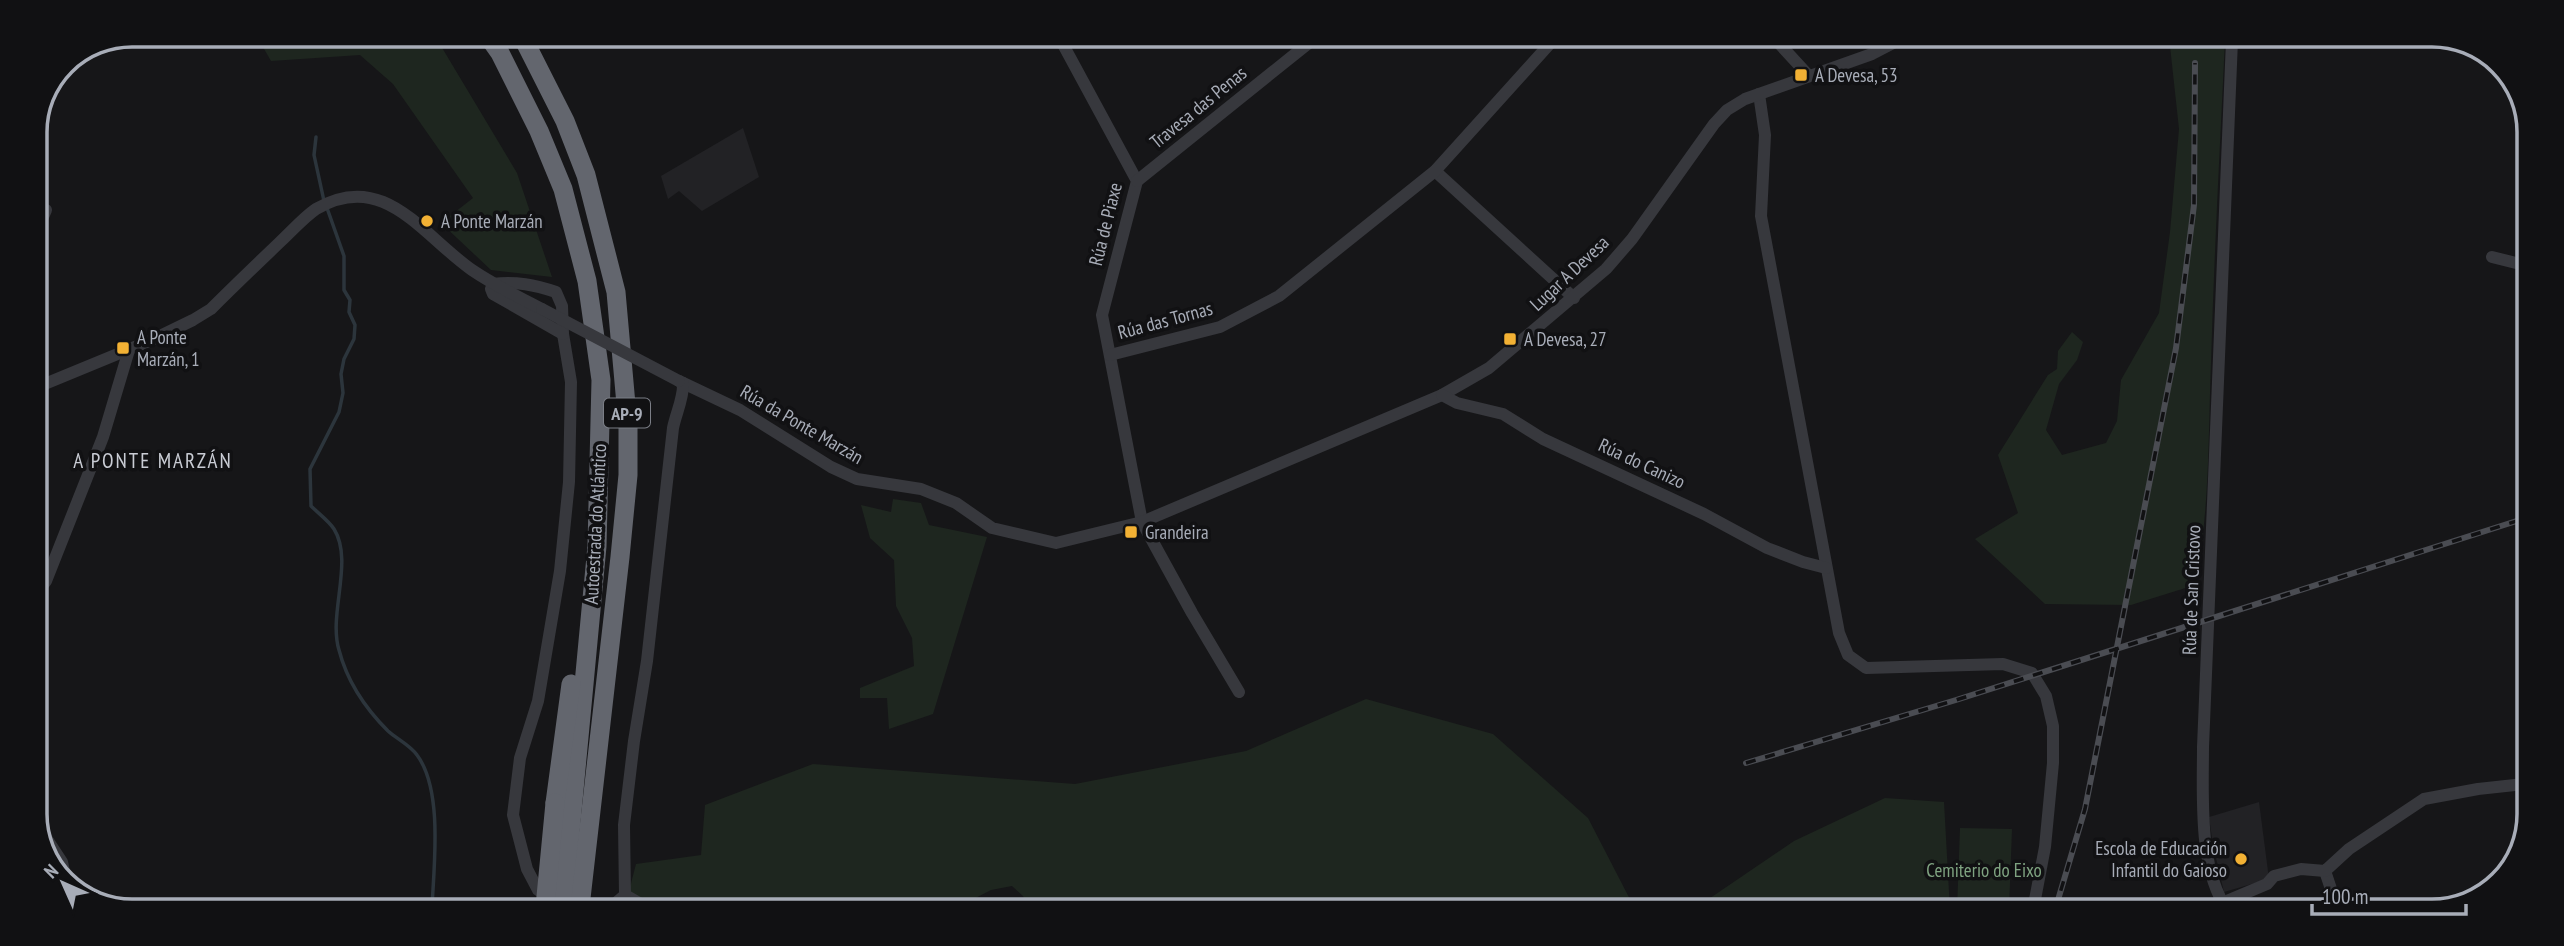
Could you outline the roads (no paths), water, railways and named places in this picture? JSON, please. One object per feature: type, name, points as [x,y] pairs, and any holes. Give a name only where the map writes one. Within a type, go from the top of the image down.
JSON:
[{"type":"highway","name":"Autoestrada do Atlántico","points":[[496,47],[539,131],[563,189],[587,281],[601,380],[597,546],[584,590],[572,805],[563,899]]},
{"type":"highway","name":"Autoestrada do Atlántico","points":[[528,47],[565,121],[586,175],[616,292],[624,386],[628,475],[572,805],[579,899]]},
{"type":"highway","points":[[547,899],[572,805]]},
{"type":"street","name":"Rúa de Piaxe","points":[[1064,47],[1137,181],[1102,315],[1110,355]]},
{"type":"street","name":"Travesa das Penas","points":[[1137,181],[1304,47]]},
{"type":"street","name":"Rúa das Tornas","points":[[1239,692],[1142,522],[1110,355],[1220,327],[1279,296],[1434,171],[1547,47]]},
{"type":"street","points":[[1783,47],[1809,76]]},
{"type":"street","name":"Lugar A Devesa","points":[[1142,522],[1442,395],[1489,368],[1606,269],[1628,244],[1714,124],[1736,104],[1885,47]]},
{"type":"street","name":"Rúa de San Cristovo","points":[[2220,899],[2208,853],[2204,818],[2203,747],[2232,47]]},
{"type":"street","points":[[1759,94],[1765,135],[1760,215],[1839,633],[1848,655],[1866,668],[2003,664],[2032,673],[2046,696],[2053,726],[2053,763],[2045,847],[2035,899]]},
{"type":"street","points":[[1434,171],[1574,298]]},
{"type":"street","name":"Rúa da Ponte Marzán","points":[[129,350],[211,309],[314,211],[341,198],[371,197],[399,209],[457,259],[493,284],[740,410],[831,467],[857,479],[921,489],[956,503],[992,528],[1056,543],[1142,522]]},
{"type":"street","points":[[2492,257],[2517,263]]},
{"type":"street","points":[[493,284],[533,284],[556,292],[562,306],[563,334],[571,382],[571,449],[560,571],[538,701],[520,758],[513,815],[527,869],[538,890],[551,899]]},
{"type":"street","name":"Rúa da Ponte Marzán","points":[[493,284],[493,294],[563,334]]},
{"type":"street","points":[[47,383],[129,350]]},
{"type":"street","points":[[47,578],[103,437],[129,350]]},
{"type":"street","points":[[625,895],[624,824],[647,661],[673,428],[678,402],[684,393],[681,382]]},
{"type":"street","name":"Rúa do Canizo","points":[[1442,395],[1457,403],[1503,414],[1543,439],[1704,514],[1767,548],[1826,568]]},
{"type":"street","points":[[2325,872],[2349,849],[2424,799],[2517,785]]},
{"type":"street","points":[[2239,899],[2267,884],[2274,876],[2301,869],[2325,872]]},
{"type":"street","points":[[2325,872],[2331,889],[2331,899]]},
{"type":"street","points":[[620,899],[625,895]]},
{"type":"street","points":[[625,895],[632,899]]},
{"type":"waterway","points":[[316,137],[314,155],[324,201]]},
{"type":"waterway","points":[[327,208],[344,256],[344,290],[350,300],[349,312],[355,325],[354,339],[344,359],[341,374],[343,393],[339,412],[310,469],[311,506],[332,526],[340,542],[342,556],[336,636],[347,673],[372,713],[388,731],[417,755],[431,788],[435,828],[432,899]]},
{"type":"railway","points":[[2058,899],[2085,809],[2176,348],[2194,205],[2195,63]]},
{"type":"railway","points":[[1746,763],[1956,700],[2517,521]]},
{"type":"place","name":"A Devesa, 53","points":[[1801,75]]},
{"type":"place","name":"A Ponte Marzán","points":[[427,221]]},
{"type":"place","name":"A Devesa, 27","points":[[1510,339]]},
{"type":"place","name":"A Ponte Marzán, 1","points":[[123,348]]},
{"type":"place","name":"Grandeira","points":[[1131,532]]},
{"type":"place","name":"Escola de Educación Infantil do Gaioso","points":[[2241,859]]},
{"type":"district","name":"A PONTE MARZÁN","points":[[153,460]]},
{"type":"park label","name":"Cemiterio do Eixo","points":[[1984,870]]}]
